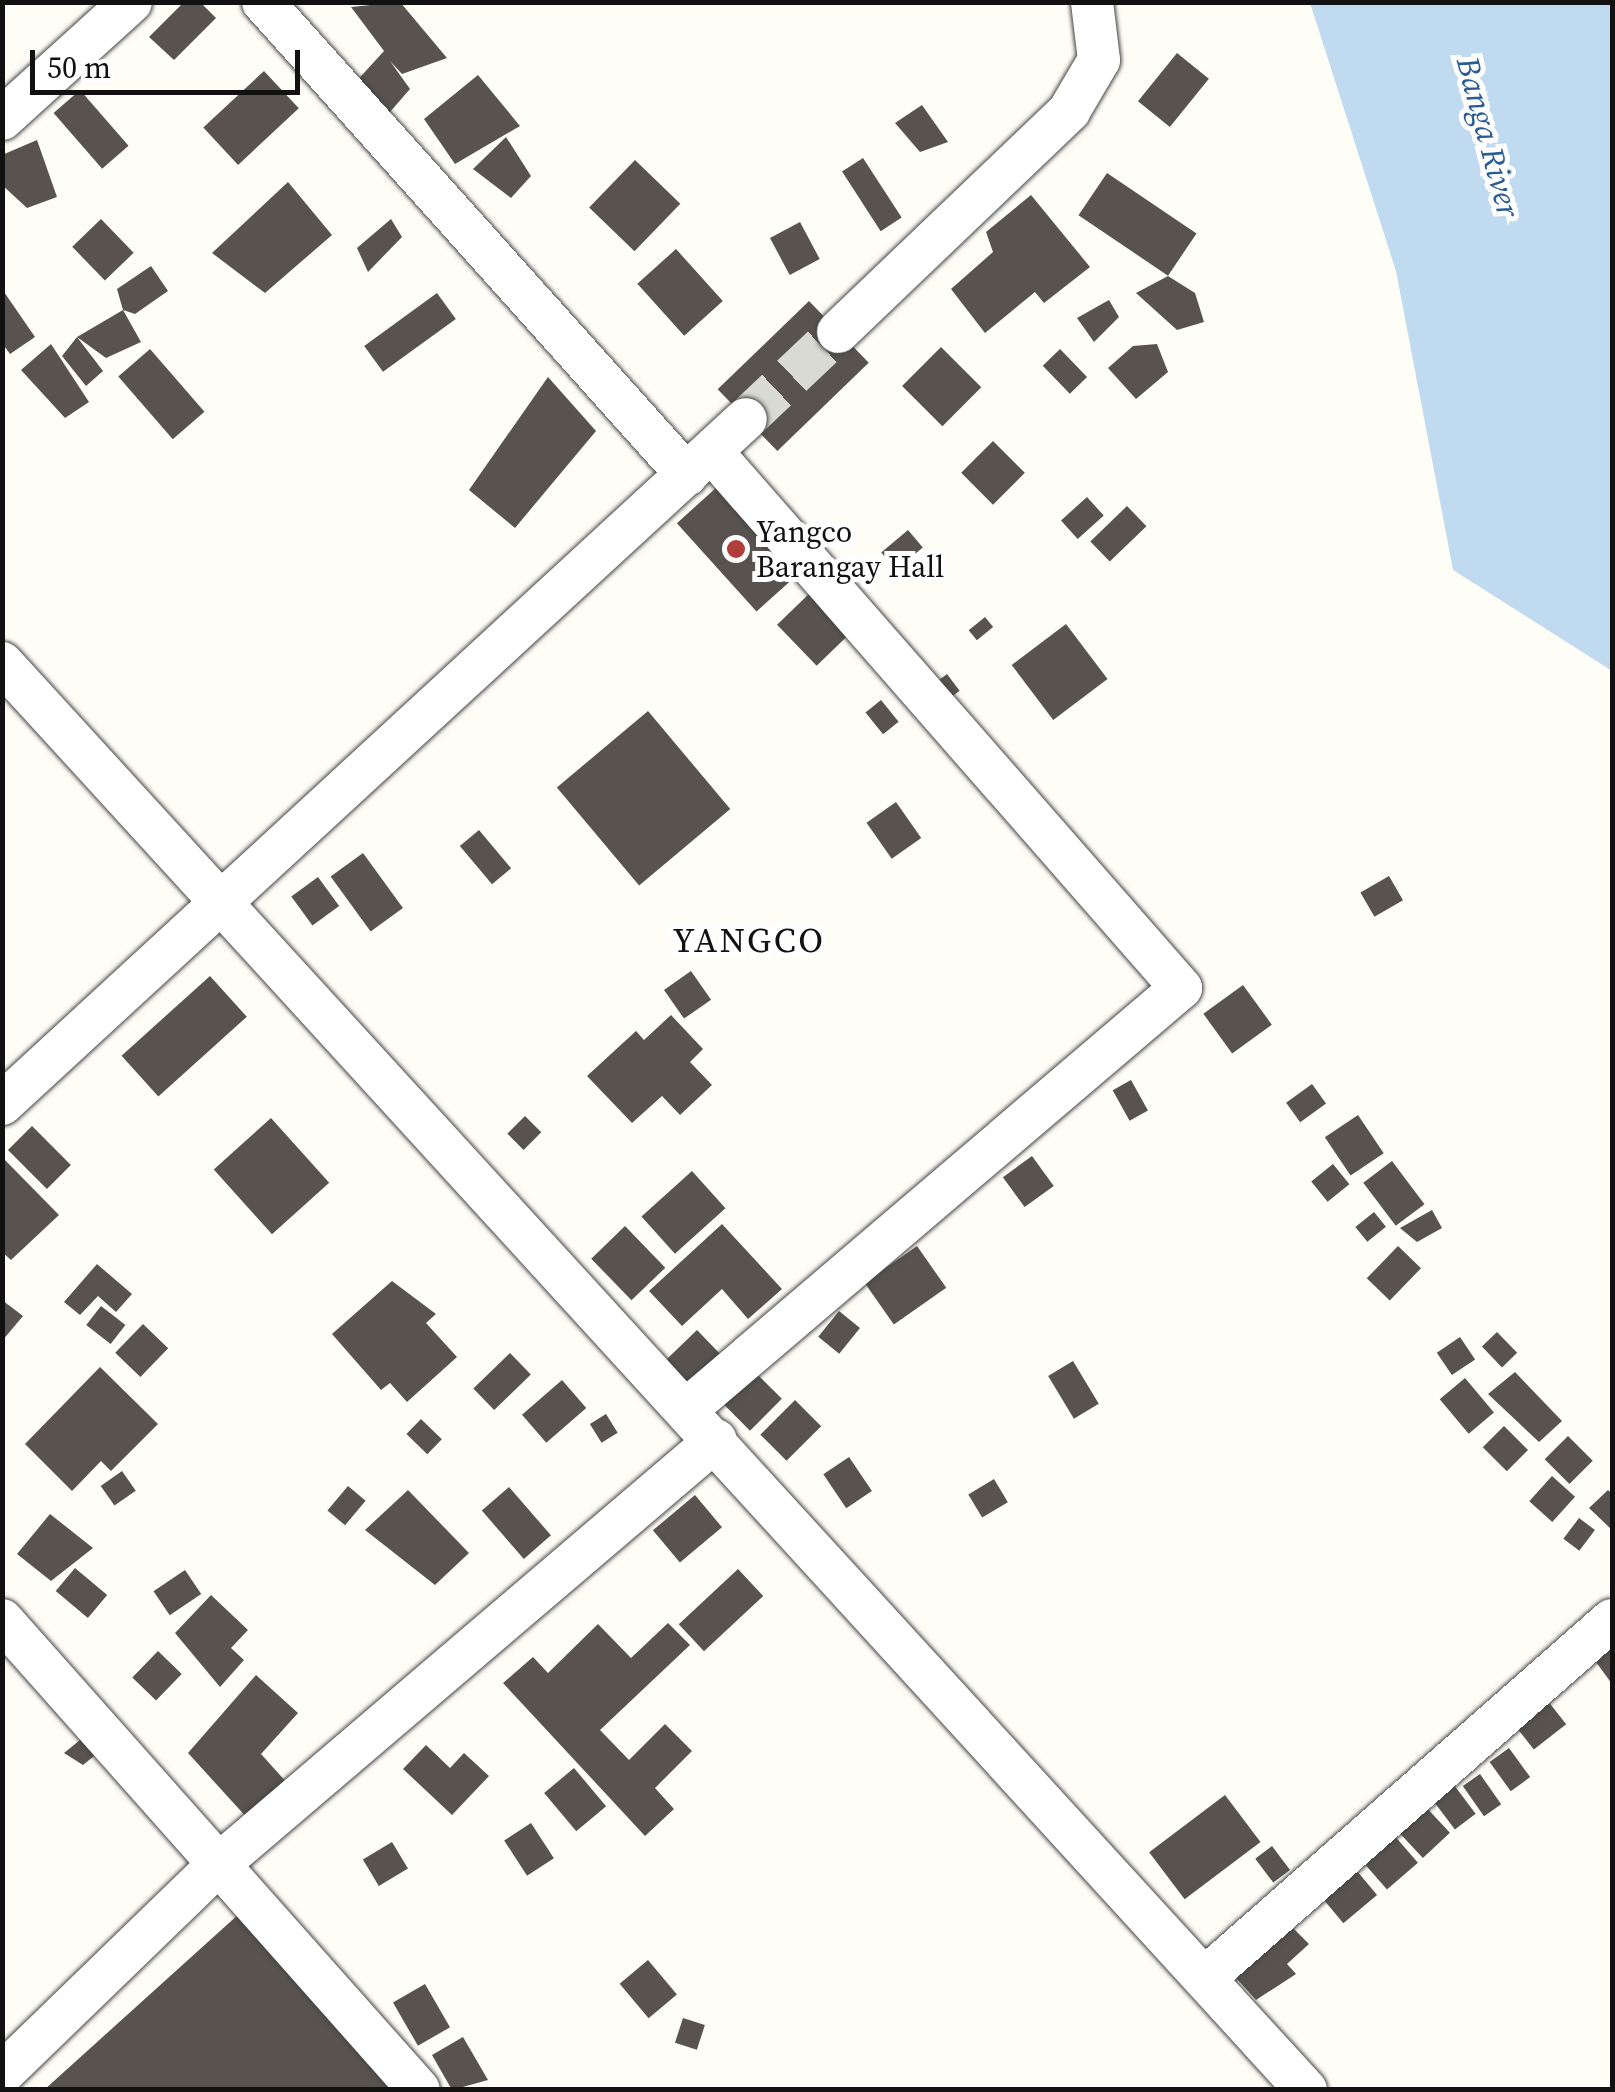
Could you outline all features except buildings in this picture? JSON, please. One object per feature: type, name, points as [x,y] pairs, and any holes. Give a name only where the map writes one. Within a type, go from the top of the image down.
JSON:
[{"type":"street","points":[[2,119],[131,2]]},
{"type":"street","points":[[263,2],[700,464],[1181,988],[687,1409]]},
{"type":"street","points":[[838,332],[1069,111],[1099,60],[1092,2]]},
{"type":"street","points":[[2,1104],[746,419]]},
{"type":"street","points":[[2,663],[220,905],[1207,1976],[1306,2090]]},
{"type":"street","points":[[2,2074],[219,1864],[716,1440]]},
{"type":"street","points":[[2,1620],[419,2090]]},
{"type":"street","points":[[1207,1976],[1612,1620]]},
{"type":"water","name":"Banga River","points":[[1310,3],[1612,3],[1612,671],[1453,570],[1396,271]]},
{"type":"tunnel","points":[[746,419],[838,332]]},
{"type":"place","name":"Yangco Barangay Hall","points":[[736,549]]},
{"type":"district","name":"YANGCO","points":[[749,940]]}]
